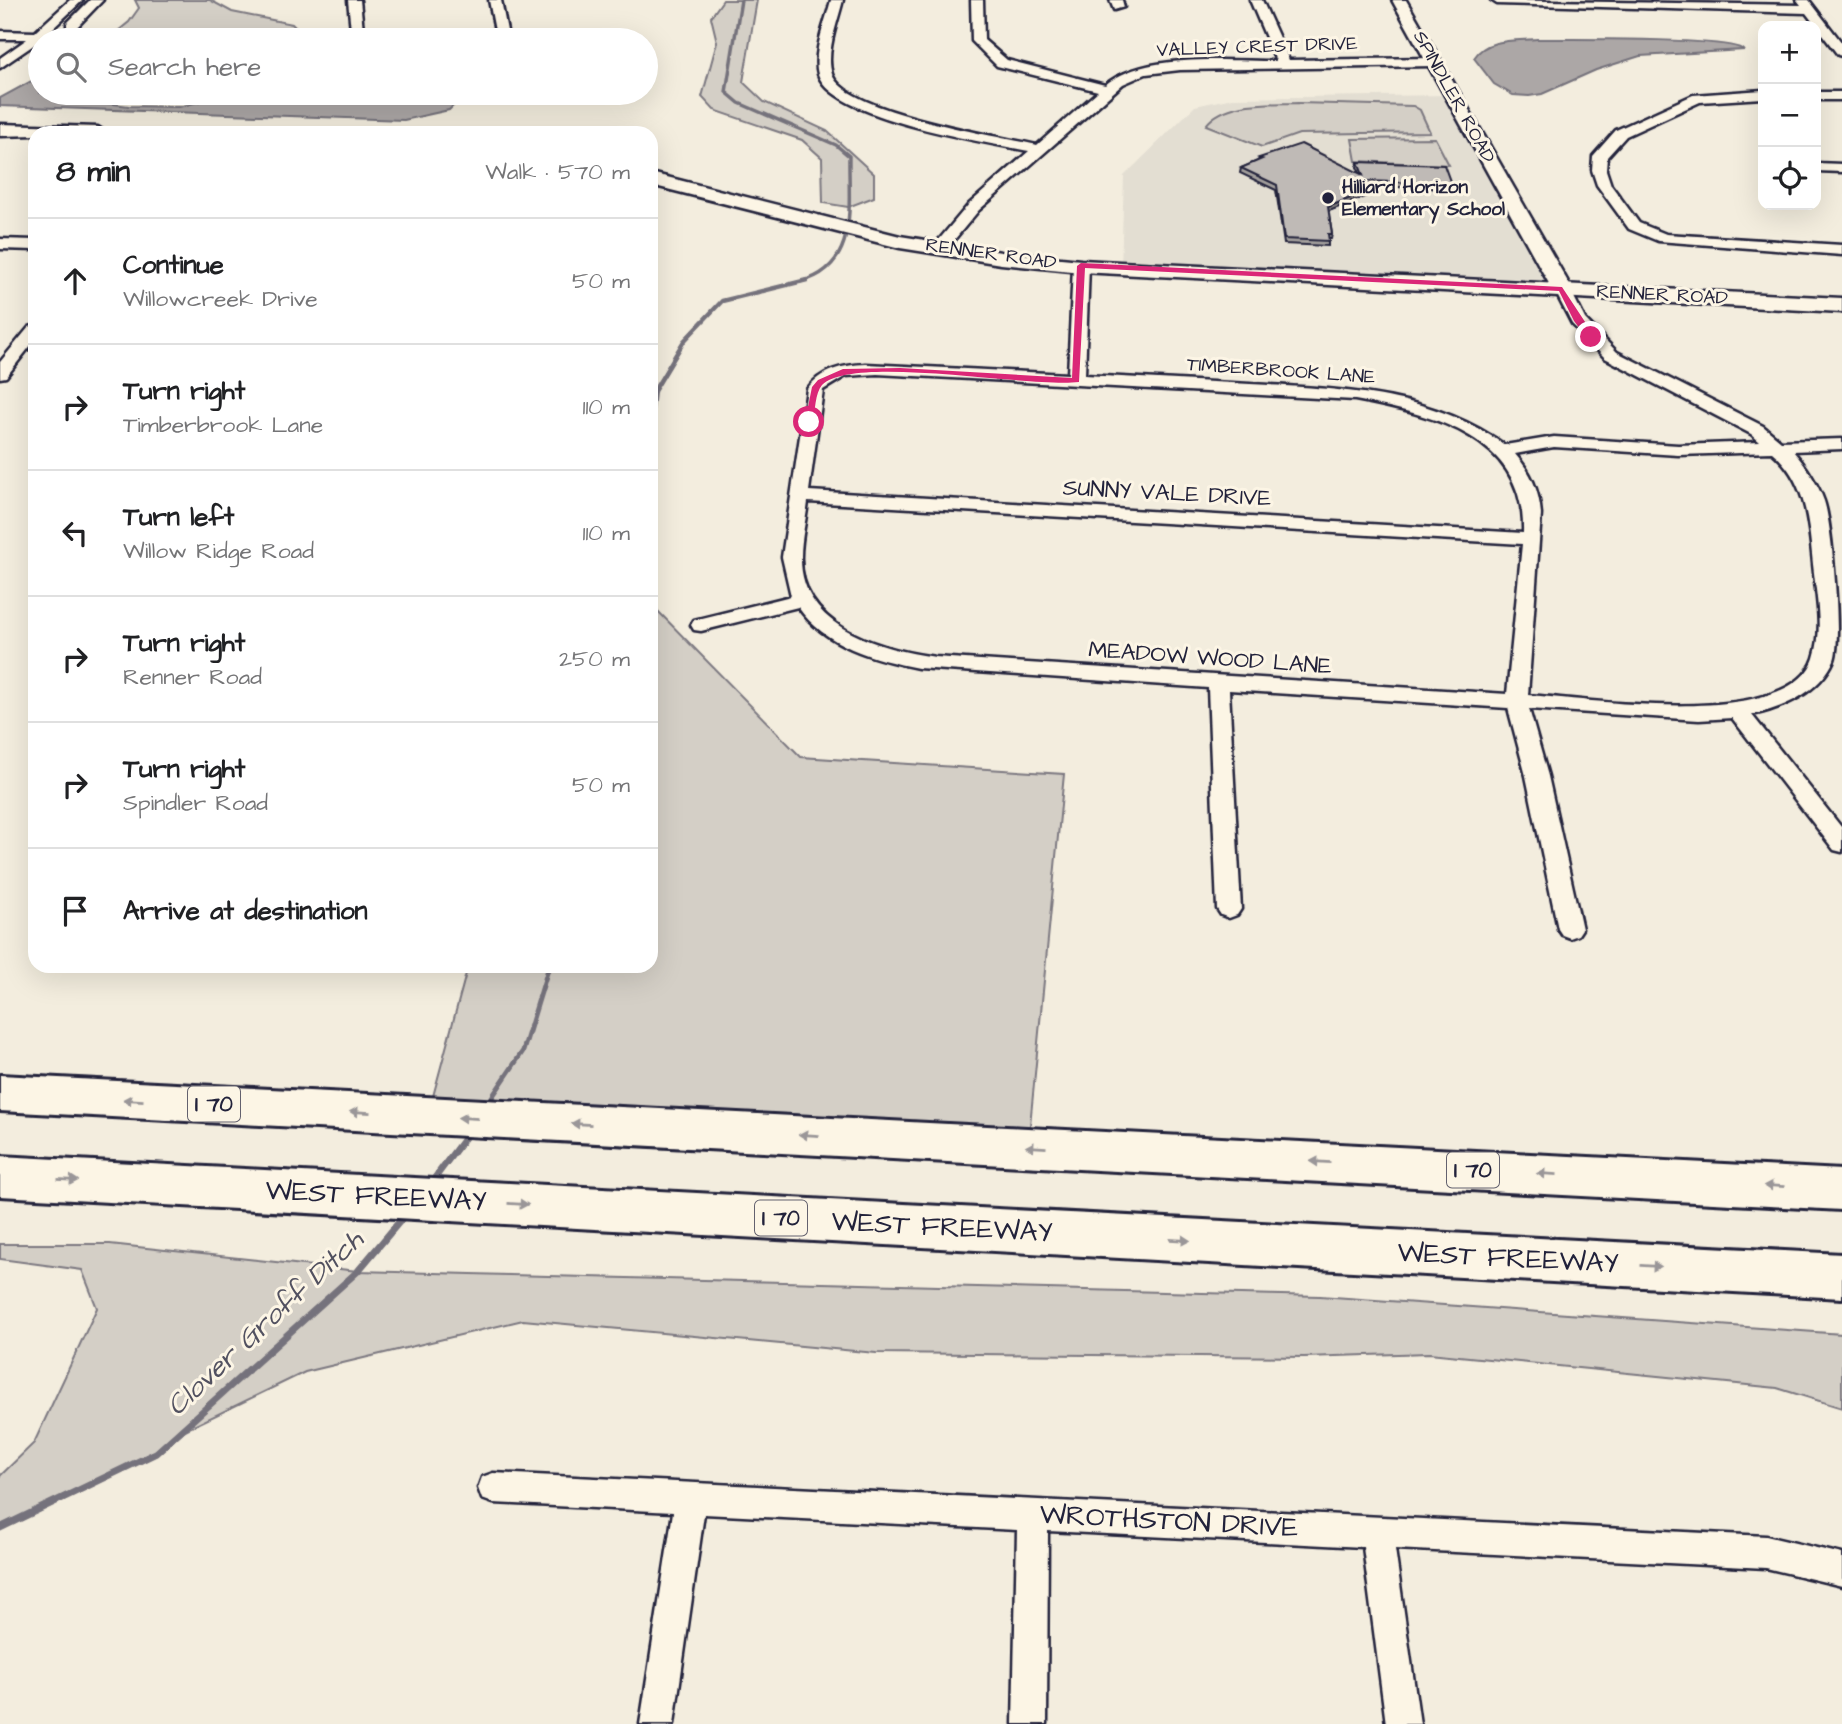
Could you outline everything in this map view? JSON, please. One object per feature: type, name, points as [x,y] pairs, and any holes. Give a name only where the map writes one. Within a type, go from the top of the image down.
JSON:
[{"type":"highway","name":"I 70","points":[[0,1093],[1842,1190]]},
{"type":"highway","name":"WEST FREEWAY","points":[[0,1176],[1842,1276]]},
{"type":"main road","points":[[0,130],[28,131]]},
{"type":"main road","name":"RENNER ROAD","points":[[658,181],[848,230],[940,248],[1081,266],[1842,305]]},
{"type":"street","points":[[47,28],[77,0]]},
{"type":"street","points":[[68,28],[97,0]]},
{"type":"street","points":[[354,0],[357,28]]},
{"type":"street","points":[[495,0],[500,28]]},
{"type":"street","points":[[837,0],[823,63],[824,73],[837,92],[874,109],[1038,149]]},
{"type":"street","points":[[976,0],[978,41],[1002,63],[1108,90]]},
{"type":"street","points":[[1256,0],[1284,64]]},
{"type":"street","name":"SPINDLER ROAD","points":[[1399,0],[1578,321],[1611,355],[1739,418],[1777,446],[1802,476],[1815,502],[1829,623],[1824,659],[1799,689],[1783,698],[1738,711]]},
{"type":"street","points":[[1497,0],[1806,5],[1842,52]]},
{"type":"street","points":[[0,35],[28,36]]},
{"type":"street","points":[[0,64],[28,43]]},
{"type":"street","points":[[0,79],[28,60]]},
{"type":"street","name":"VALLEY CREST DRIVE","points":[[940,248],[974,207],[1038,149],[1118,81],[1143,70],[1180,66],[1434,62]]},
{"type":"street","points":[[1758,94],[1698,98],[1621,133],[1608,144],[1600,156],[1599,170],[1604,185],[1626,219],[1645,233],[1682,241],[1842,250]]},
{"type":"street","points":[[1821,96],[1842,96]]},
{"type":"street","points":[[1821,167],[1842,168]]},
{"type":"street","points":[[0,244],[28,245]]},
{"type":"street","points":[[1076,380],[1081,266]]},
{"type":"street","points":[[0,373],[28,339]]},
{"type":"street","name":"TIMBERBROOK LANE","points":[[799,496],[815,389],[831,375],[843,371],[879,370],[1367,397],[1418,407],[1474,433],[1500,451],[1517,469],[1528,489],[1534,524],[1517,703]]},
{"type":"street","points":[[1500,451],[1554,442],[1678,450],[1842,444]]},
{"type":"street","points":[[701,625],[802,600],[794,578],[791,557],[799,496]]},
{"type":"street","name":"SUNNY VALE DRIVE","points":[[799,496],[1531,539]]},
{"type":"street","name":"MEADOW WOOD LANE","points":[[802,600],[838,634],[900,659],[1517,703],[1699,713],[1738,711]]},
{"type":"street","points":[[1218,683],[1229,909]]},
{"type":"street","points":[[1517,703],[1537,776],[1570,929]]},
{"type":"street","points":[[1738,711],[1842,844]]},
{"type":"street","name":"WROTHSTON DRIVE","points":[[493,1488],[1766,1552],[1842,1570]]},
{"type":"street","points":[[657,1724],[691,1498]]},
{"type":"street","points":[[1030,1724],[1033,1514]]},
{"type":"street","points":[[1377,1532],[1404,1724]]},
{"type":"shaded area","points":[[135,0],[210,0],[232,12],[292,24],[296,28],[122,28],[139,8]]},
{"type":"shaded area","points":[[723,0],[757,0],[743,82],[764,102],[827,131],[874,174],[874,197],[848,207],[823,203],[822,158],[802,140],[714,110],[702,97],[717,42],[711,17]]},
{"type":"shaded area","points":[[1537,39],[1681,41],[1733,46],[1743,50],[1640,56],[1596,70],[1542,94],[1529,96],[1513,95],[1494,84],[1474,58],[1486,47],[1494,44]]},
{"type":"shaded area","points":[[28,83],[28,105],[454,105],[449,110],[404,120],[0,106],[0,98]]},
{"type":"shaded area","points":[[1453,95],[1562,289],[1121,268],[1124,176],[1195,106],[1233,98]]},
{"type":"shaded area","points":[[1298,103],[1413,106],[1420,110],[1430,132],[1299,134],[1262,147],[1206,125],[1224,111],[1236,107]]},
{"type":"shaded area","points":[[1435,138],[1449,165],[1356,161],[1352,139]]},
{"type":"shaded area","points":[[658,611],[801,757],[1064,774],[1028,1146],[428,1115],[466,973],[658,973]]},
{"type":"shaded area","points":[[0,1244],[110,1244],[358,1271],[1320,1296],[1842,1334],[1842,1408],[1777,1388],[1429,1353],[1304,1357],[876,1353],[523,1320],[305,1372],[185,1430],[156,1454],[0,1528],[0,1476],[34,1443],[97,1308],[82,1270],[0,1259]]},
{"type":"building","name":"Hilliard Horizon Elementary School","points":[[1301,144],[1363,175],[1358,162],[1444,165],[1451,184],[1366,181],[1370,190],[1328,207],[1332,234],[1328,234],[1329,241],[1284,239],[1277,185],[1241,168],[1262,159],[1259,158]]},
{"type":"waterway","name":"Clover Groff Ditch","points":[[741,0],[726,92],[739,103],[836,145],[849,156],[849,213],[842,248],[833,263],[819,274],[802,281]]},
{"type":"waterway","name":"Clover Groff Ditch","points":[[802,281],[807,280]]},
{"type":"waterway","name":"Clover Groff Ditch","points":[[658,384],[684,341],[722,301],[802,281]]},
{"type":"waterway","name":"Clover Groff Ditch","points":[[486,1106],[523,1051],[547,973]]},
{"type":"waterway","name":"Clover Groff Ditch","points":[[431,1183],[469,1132]]},
{"type":"waterway","name":"Clover Groff Ditch","points":[[0,1528],[156,1453],[358,1271],[405,1215]]},
{"type":"place","name":"Hilliard Horizon Elementary School","points":[[1328,198]]},
{"type":"route","points":[[809,422],[815,389],[831,375],[843,371],[900,370],[1076,380],[1081,266],[1562,289],[1573,313],[1591,337]]}]
